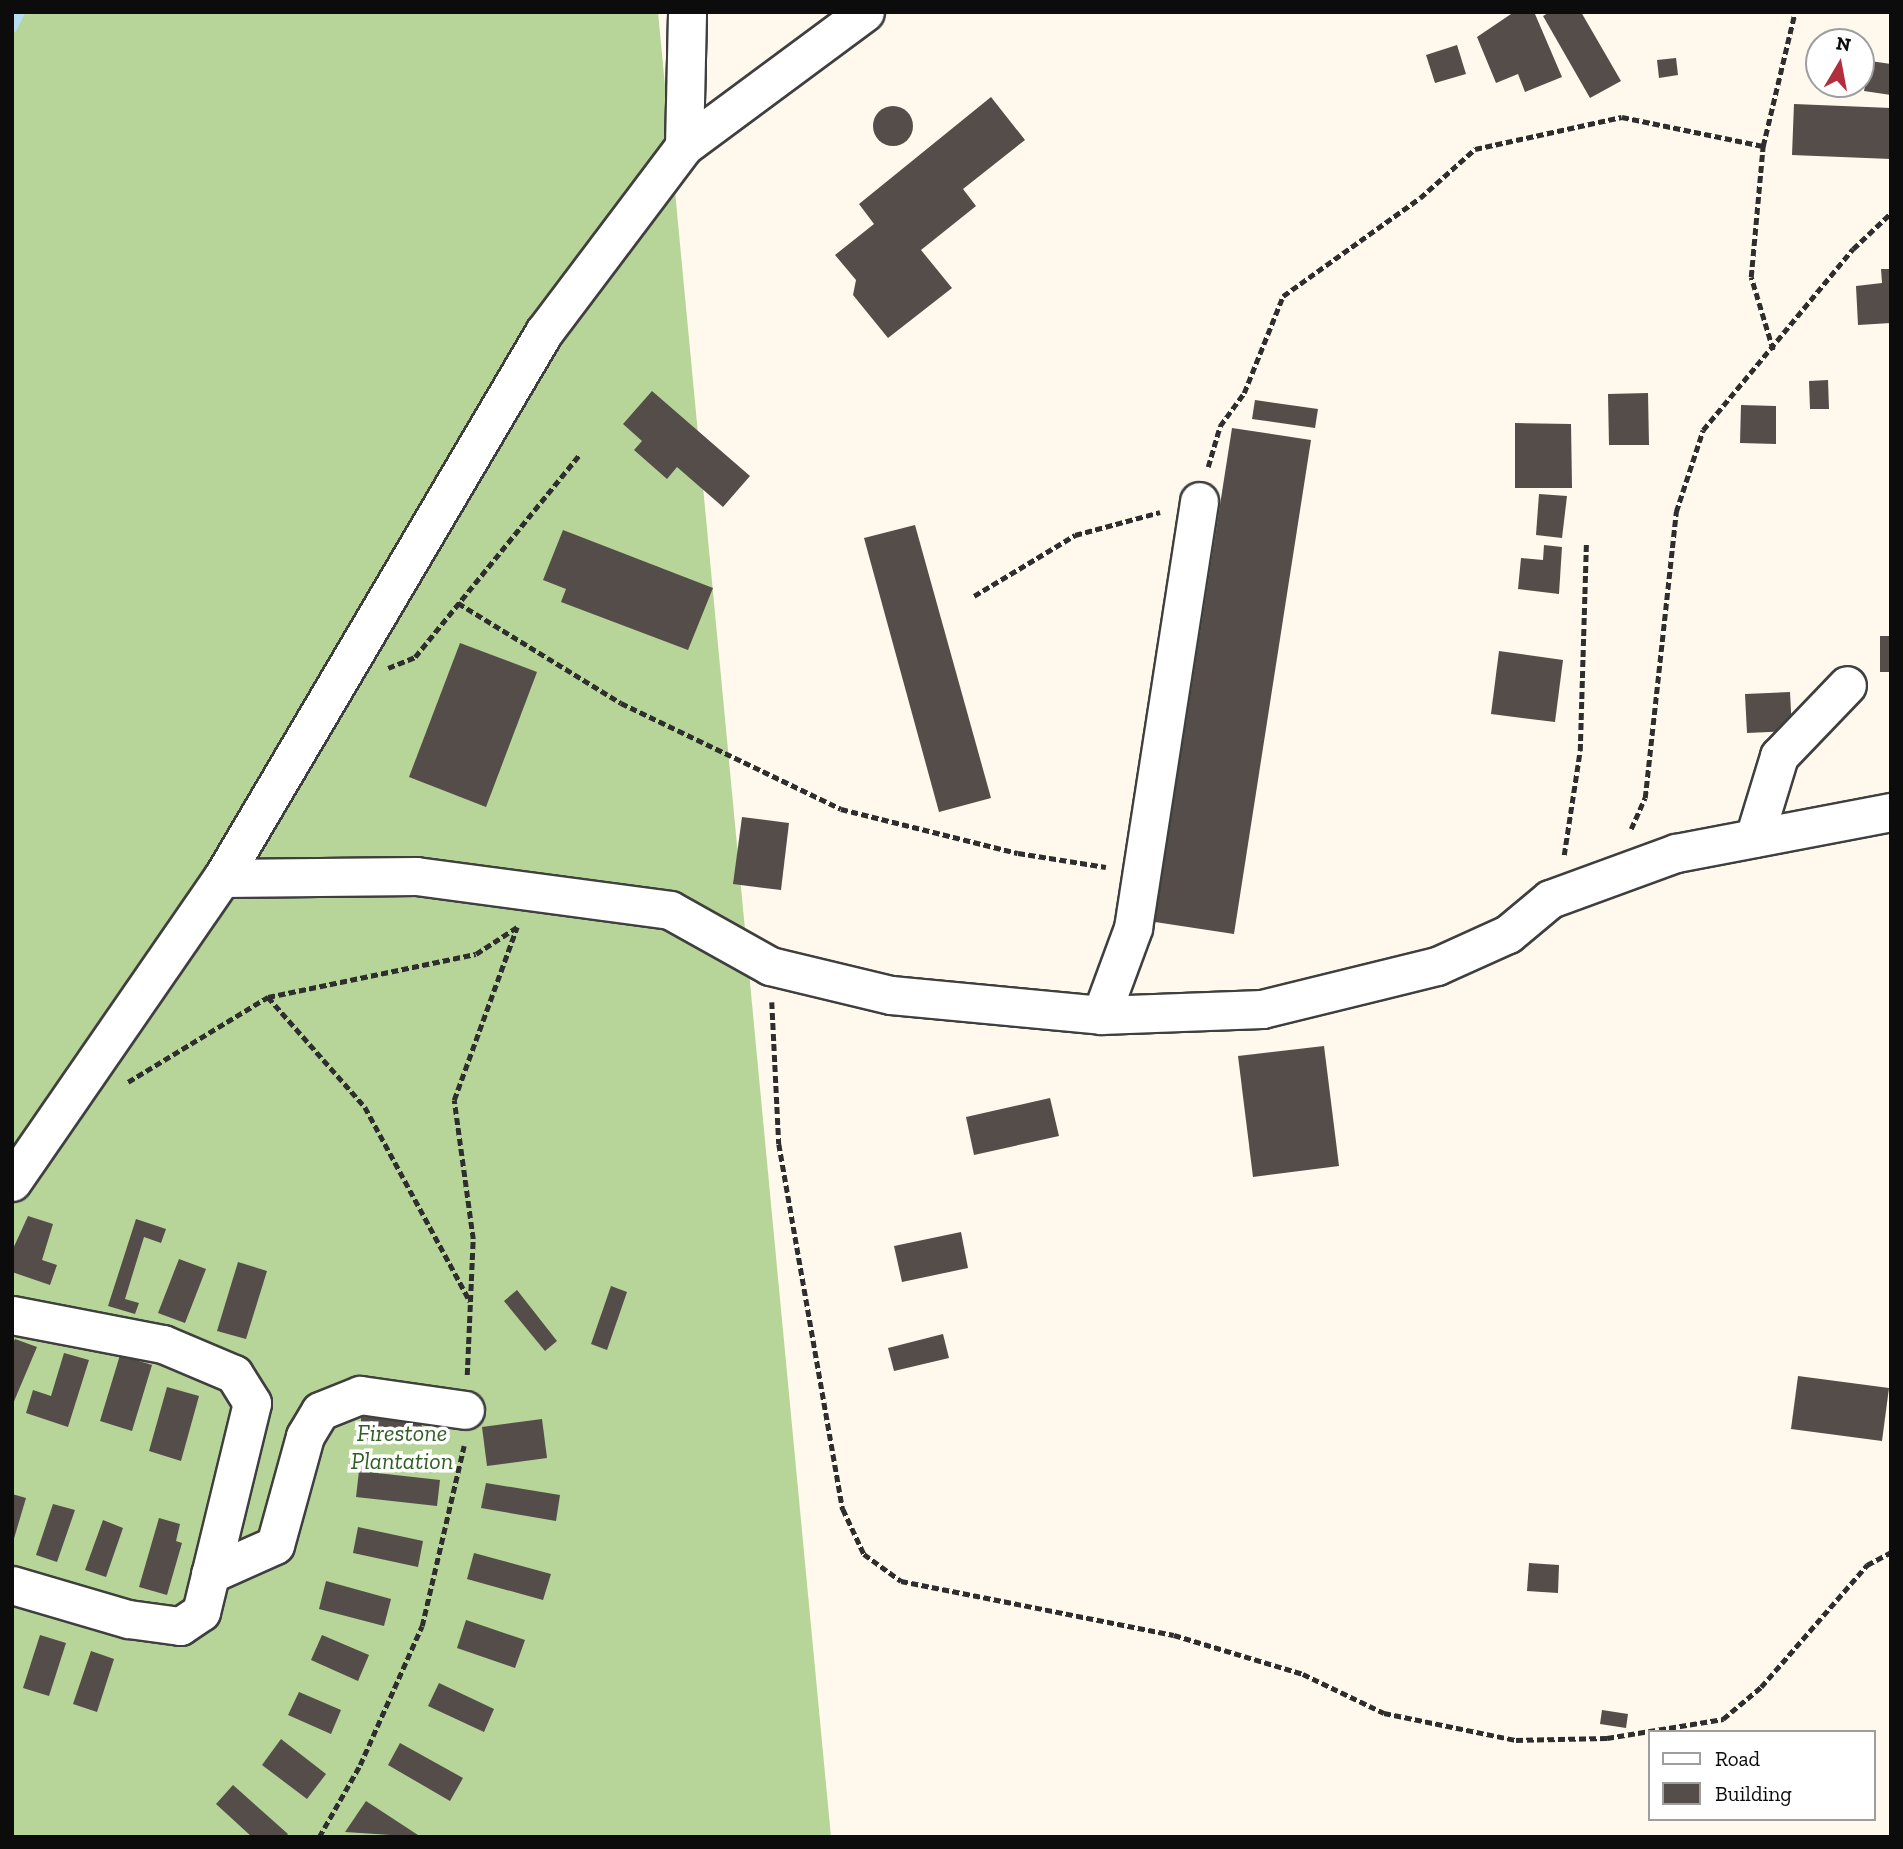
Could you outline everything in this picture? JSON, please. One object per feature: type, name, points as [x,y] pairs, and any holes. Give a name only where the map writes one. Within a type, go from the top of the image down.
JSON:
[{"type":"street","points":[[684,146],[687,12]]},
{"type":"street","points":[[12,1182],[222,878],[544,332],[684,146],[865,12]]},
{"type":"street","points":[[1101,1015],[1133,929],[1199,501]]},
{"type":"street","points":[[1754,838],[1779,757],[1847,685]]},
{"type":"street","points":[[222,878],[416,876],[555,892],[670,910],[770,966],[891,995],[1101,1015],[1262,1009],[1437,966],[1508,934],[1550,900],[1676,853],[1891,812]]},
{"type":"street","points":[[12,1315],[163,1344],[234,1374],[252,1403],[201,1612],[180,1626],[128,1619],[12,1585]]},
{"type":"street","points":[[210,1574],[275,1545],[305,1436],[320,1411],[360,1395],[465,1409]]},
{"type":"path","points":[[1773,351],[1751,277],[1763,146],[1795,12]]},
{"type":"path","points":[[974,596],[1075,535],[1199,501],[1220,426],[1244,393],[1283,296],[1420,198],[1475,149],[1622,117],[1763,146]]},
{"type":"path","points":[[1610,878],[1645,798],[1676,512],[1703,430],[1773,351],[1853,249],[1891,213]]},
{"type":"path","points":[[345,666],[372,675],[415,657],[579,454]]},
{"type":"path","points":[[1550,900],[1569,839],[1580,751],[1586,543]]},
{"type":"path","points":[[458,603],[621,703],[841,808],[1018,853],[1141,873]]},
{"type":"path","points":[[116,1087],[268,997],[476,954],[517,927],[555,892]]},
{"type":"path","points":[[320,1837],[360,1765],[422,1626],[463,1455],[473,1239],[454,1100],[517,927]]},
{"type":"path","points":[[770,966],[779,1143],[843,1509],[863,1554],[901,1581],[1174,1635],[1303,1674],[1384,1713],[1516,1740],[1607,1738],[1647,1731]]},
{"type":"path","points":[[268,997],[365,1107],[470,1302]]},
{"type":"path","points":[[1656,1730],[1723,1719],[1760,1687],[1867,1565],[1891,1552]]},
{"type":"green space","name":"Firestone Plantation","points":[[12,12],[658,12],[831,1837],[12,1837]]},
{"type":"building","points":[[1514,12],[1535,14],[1562,77],[1525,92],[1518,74],[1496,83],[1477,37]]},
{"type":"building","points":[[1550,12],[1581,12],[1621,81],[1590,98],[1543,16]]},
{"type":"building","points":[[1457,45],[1466,74],[1435,83],[1426,55]]},
{"type":"building","points":[[1676,58],[1678,75],[1659,78],[1657,60]]},
{"type":"building","points":[[1875,62],[1891,64],[1891,95],[1875,93]]},
{"type":"building","points":[[991,97],[1025,140],[963,189],[976,206],[921,250],[952,288],[888,338],[853,295],[856,280],[835,255],[874,224],[859,204]]},
{"type":"building","points":[[1794,104],[1891,108],[1891,159],[1792,155]]},
{"type":"building","points":[[893,106],[907,112],[913,126],[907,140],[893,146],[879,140],[873,126],[879,112]]},
{"type":"building","points":[[1881,269],[1891,269],[1891,323],[1858,325],[1856,286],[1882,283]]},
{"type":"building","points":[[1828,380],[1829,409],[1810,409],[1809,381]]},
{"type":"building","points":[[652,391],[750,476],[723,507],[677,467],[667,479],[634,450],[642,441],[623,424]]},
{"type":"building","points":[[1648,393],[1649,445],[1609,445],[1608,394]]},
{"type":"building","points":[[1255,400],[1318,409],[1315,428],[1252,419]]},
{"type":"building","points":[[1741,405],[1776,406],[1776,444],[1740,443]]},
{"type":"building","points":[[1515,423],[1571,424],[1572,488],[1515,488]]},
{"type":"building","points":[[1232,428],[1311,440],[1234,934],[1155,922]]},
{"type":"building","points":[[1539,494],[1567,496],[1562,538],[1536,535]]},
{"type":"building","points":[[915,525],[991,798],[939,812],[864,538]]},
{"type":"building","points":[[563,530],[713,588],[688,650],[561,602],[566,589],[543,580]]},
{"type":"building","points":[[1544,545],[1562,547],[1559,594],[1518,589],[1521,558],[1543,560]]},
{"type":"building","points":[[1880,636],[1891,636],[1891,672],[1880,672]]},
{"type":"building","points":[[460,643],[537,672],[486,807],[409,777]]},
{"type":"building","points":[[1499,651],[1563,660],[1555,722],[1491,714]]},
{"type":"building","points":[[1790,692],[1792,731],[1747,733],[1745,694]]},
{"type":"building","points":[[742,817],[789,823],[781,890],[733,884]]},
{"type":"building","points":[[1324,1046],[1339,1166],[1253,1177],[1238,1056]]},
{"type":"building","points":[[1050,1098],[1059,1136],[974,1155],[966,1117]]},
{"type":"building","points":[[28,1216],[53,1224],[42,1260],[57,1265],[50,1285],[12,1272],[12,1251]]},
{"type":"building","points":[[136,1219],[166,1229],[161,1243],[144,1237],[125,1299],[139,1303],[135,1314],[108,1306]]},
{"type":"building","points":[[961,1232],[968,1268],[902,1282],[894,1246]]},
{"type":"building","points":[[179,1259],[206,1269],[185,1323],[158,1313]]},
{"type":"building","points":[[238,1262],[267,1271],[246,1339],[217,1331]]},
{"type":"building","points":[[611,1286],[627,1292],[607,1350],[591,1344]]},
{"type":"building","points":[[517,1290],[557,1341],[545,1351],[504,1301]]},
{"type":"building","points":[[943,1334],[949,1358],[894,1371],[888,1348]]},
{"type":"building","points":[[15,1339],[37,1347],[12,1406],[12,1345]]},
{"type":"building","points":[[64,1353],[89,1360],[68,1427],[26,1413],[33,1390],[51,1396]]},
{"type":"building","points":[[120,1355],[152,1365],[132,1431],[100,1421]]},
{"type":"building","points":[[1798,1376],[1889,1388],[1882,1441],[1791,1429]]},
{"type":"building","points":[[167,1387],[199,1396],[181,1461],[149,1451]]},
{"type":"building","points":[[361,1417],[422,1418],[421,1440],[361,1439]]},
{"type":"building","points":[[542,1419],[547,1458],[487,1466],[482,1427]]},
{"type":"building","points":[[359,1471],[440,1480],[437,1506],[356,1497]]},
{"type":"building","points":[[486,1483],[560,1495],[556,1521],[481,1508]]},
{"type":"building","points":[[12,1494],[26,1498],[13,1542],[12,1542]]},
{"type":"building","points":[[53,1504],[75,1510],[57,1562],[36,1555]]},
{"type":"building","points":[[159,1518],[180,1524],[176,1541],[182,1543],[167,1595],[139,1587]]},
{"type":"building","points":[[103,1520],[123,1528],[106,1577],[85,1570]]},
{"type":"building","points":[[358,1527],[423,1541],[418,1567],[353,1553]]},
{"type":"building","points":[[474,1553],[551,1574],[543,1600],[467,1579]]},
{"type":"building","points":[[1529,1563],[1559,1565],[1558,1593],[1527,1591]]},
{"type":"building","points":[[326,1581],[391,1599],[384,1626],[319,1609]]},
{"type":"building","points":[[466,1620],[525,1640],[515,1668],[457,1648]]},
{"type":"building","points":[[40,1635],[66,1643],[49,1696],[23,1688]]},
{"type":"building","points":[[322,1635],[369,1655],[358,1681],[311,1660]]},
{"type":"building","points":[[91,1651],[114,1659],[97,1712],[73,1704]]},
{"type":"building","points":[[439,1683],[494,1709],[484,1732],[428,1706]]},
{"type":"building","points":[[299,1692],[341,1710],[331,1734],[288,1715]]},
{"type":"building","points":[[1602,1710],[1628,1714],[1626,1728],[1600,1724]]},
{"type":"building","points":[[281,1739],[326,1774],[307,1799],[262,1765]]},
{"type":"building","points":[[400,1743],[463,1778],[450,1801],[388,1765]]},
{"type":"building","points":[[233,1785],[288,1834],[285,1837],[252,1837],[216,1804]]},
{"type":"building","points":[[366,1801],[421,1837],[345,1832]]},
{"type":"waterway","points":[[12,28],[20,12]]}]
